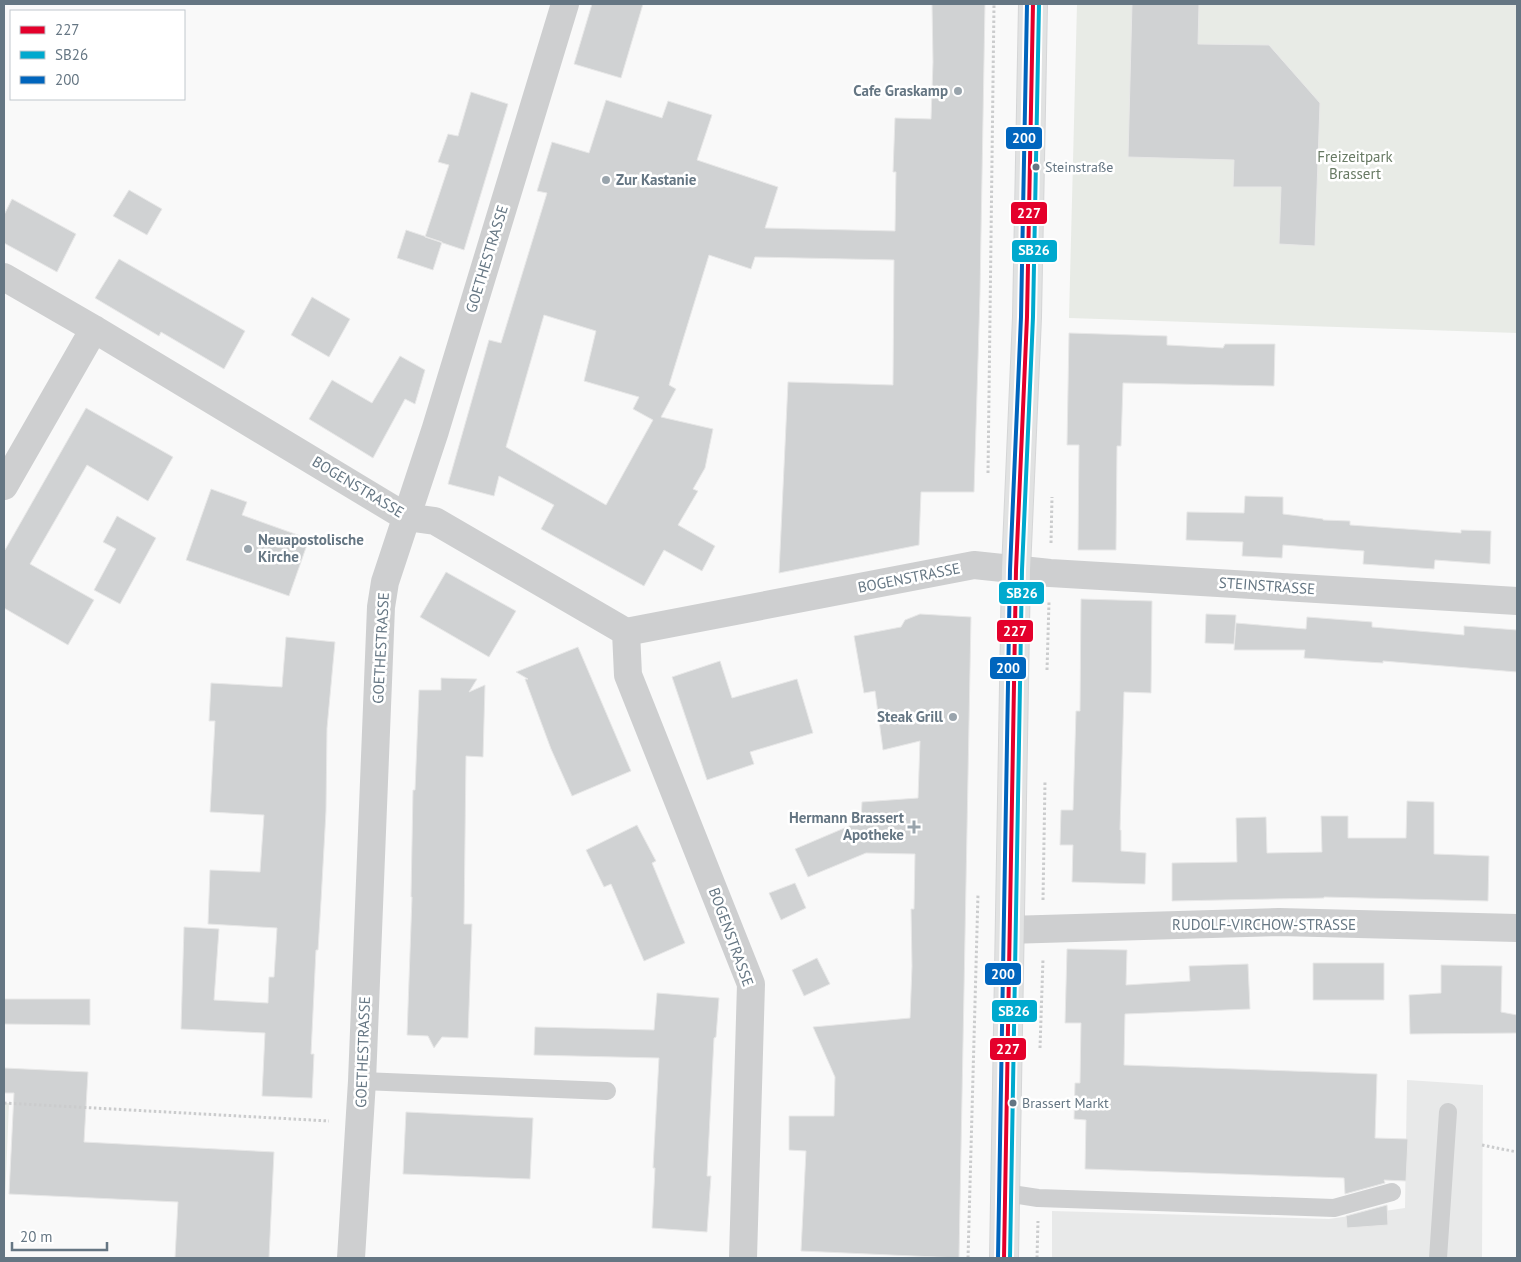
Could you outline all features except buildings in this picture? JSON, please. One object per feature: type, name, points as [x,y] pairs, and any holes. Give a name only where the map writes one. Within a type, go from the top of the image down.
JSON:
[{"type":"main road","points":[[1004,1258],[1016,570],[1026,317],[1033,4]]},
{"type":"street","name":"GOETHESTRASSE","points":[[351,1258],[362,1081],[381,607],[385,582],[435,431],[565,4]]},
{"type":"street","name":"BOGENSTRASSE","points":[[4,277],[406,517],[435,521],[626,632],[974,565],[1016,570]]},
{"type":"street","points":[[4,486],[94,329]]},
{"type":"street","name":"STEINSTRASSE","points":[[1016,570],[1517,601]]},
{"type":"street","name":"BOGENSTRASSE","points":[[626,632],[628,674],[751,984],[743,1258]]},
{"type":"street","name":"RUDOLF-VIRCHOW-STRASSE","points":[[1011,930],[1279,922],[1517,928]]},
{"type":"lane","points":[[362,1081],[607,1091]]},
{"type":"lane","points":[[1438,1258],[1448,1112]]},
{"type":"lane","points":[[1005,1193],[1038,1198],[1334,1208],[1392,1192]]},
{"type":"path","points":[[1040,1052],[1044,929]]},
{"type":"path","points":[[4,1103],[360,1123]]},
{"type":"path","points":[[1482,1145],[1517,1152]]},
{"type":"path","points":[[1037,1258],[1038,1198]]},
{"type":"shaded area","points":[[1407,1080],[1483,1085],[1482,1258],[1052,1258],[1052,1211],[1329,1219],[1405,1208]]},
{"type":"green space","name":"Freizeitpark Brassert","points":[[1077,4],[1517,4],[1517,333],[1069,318]]},
{"type":"green space","points":[[4,1103],[9,1103],[4,1225]]},
{"type":"transit line","name":"200","points":[[998,1258],[1010,570],[1021,317],[1027,4]]},
{"type":"transit line","name":"227","points":[[1004,1258],[1016,570],[1027,317],[1033,4]]},
{"type":"transit line","name":"SB26","points":[[1010,1258],[1022,570],[1033,317],[1039,4]]},
{"type":"place","name":"Cafe Graskamp","points":[[958,91]]},
{"type":"place","name":"Steinstraße","points":[[1036,167]]},
{"type":"place","name":"Zur Kastanie","points":[[606,180]]},
{"type":"place","name":"Neuapostolische Kirche","points":[[248,549]]},
{"type":"place","name":"Steak Grill","points":[[953,717]]},
{"type":"place","name":"Hermann Brassert Apotheke","points":[[914,827]]},
{"type":"place","name":"Brassert Markt","points":[[1013,1103]]}]
